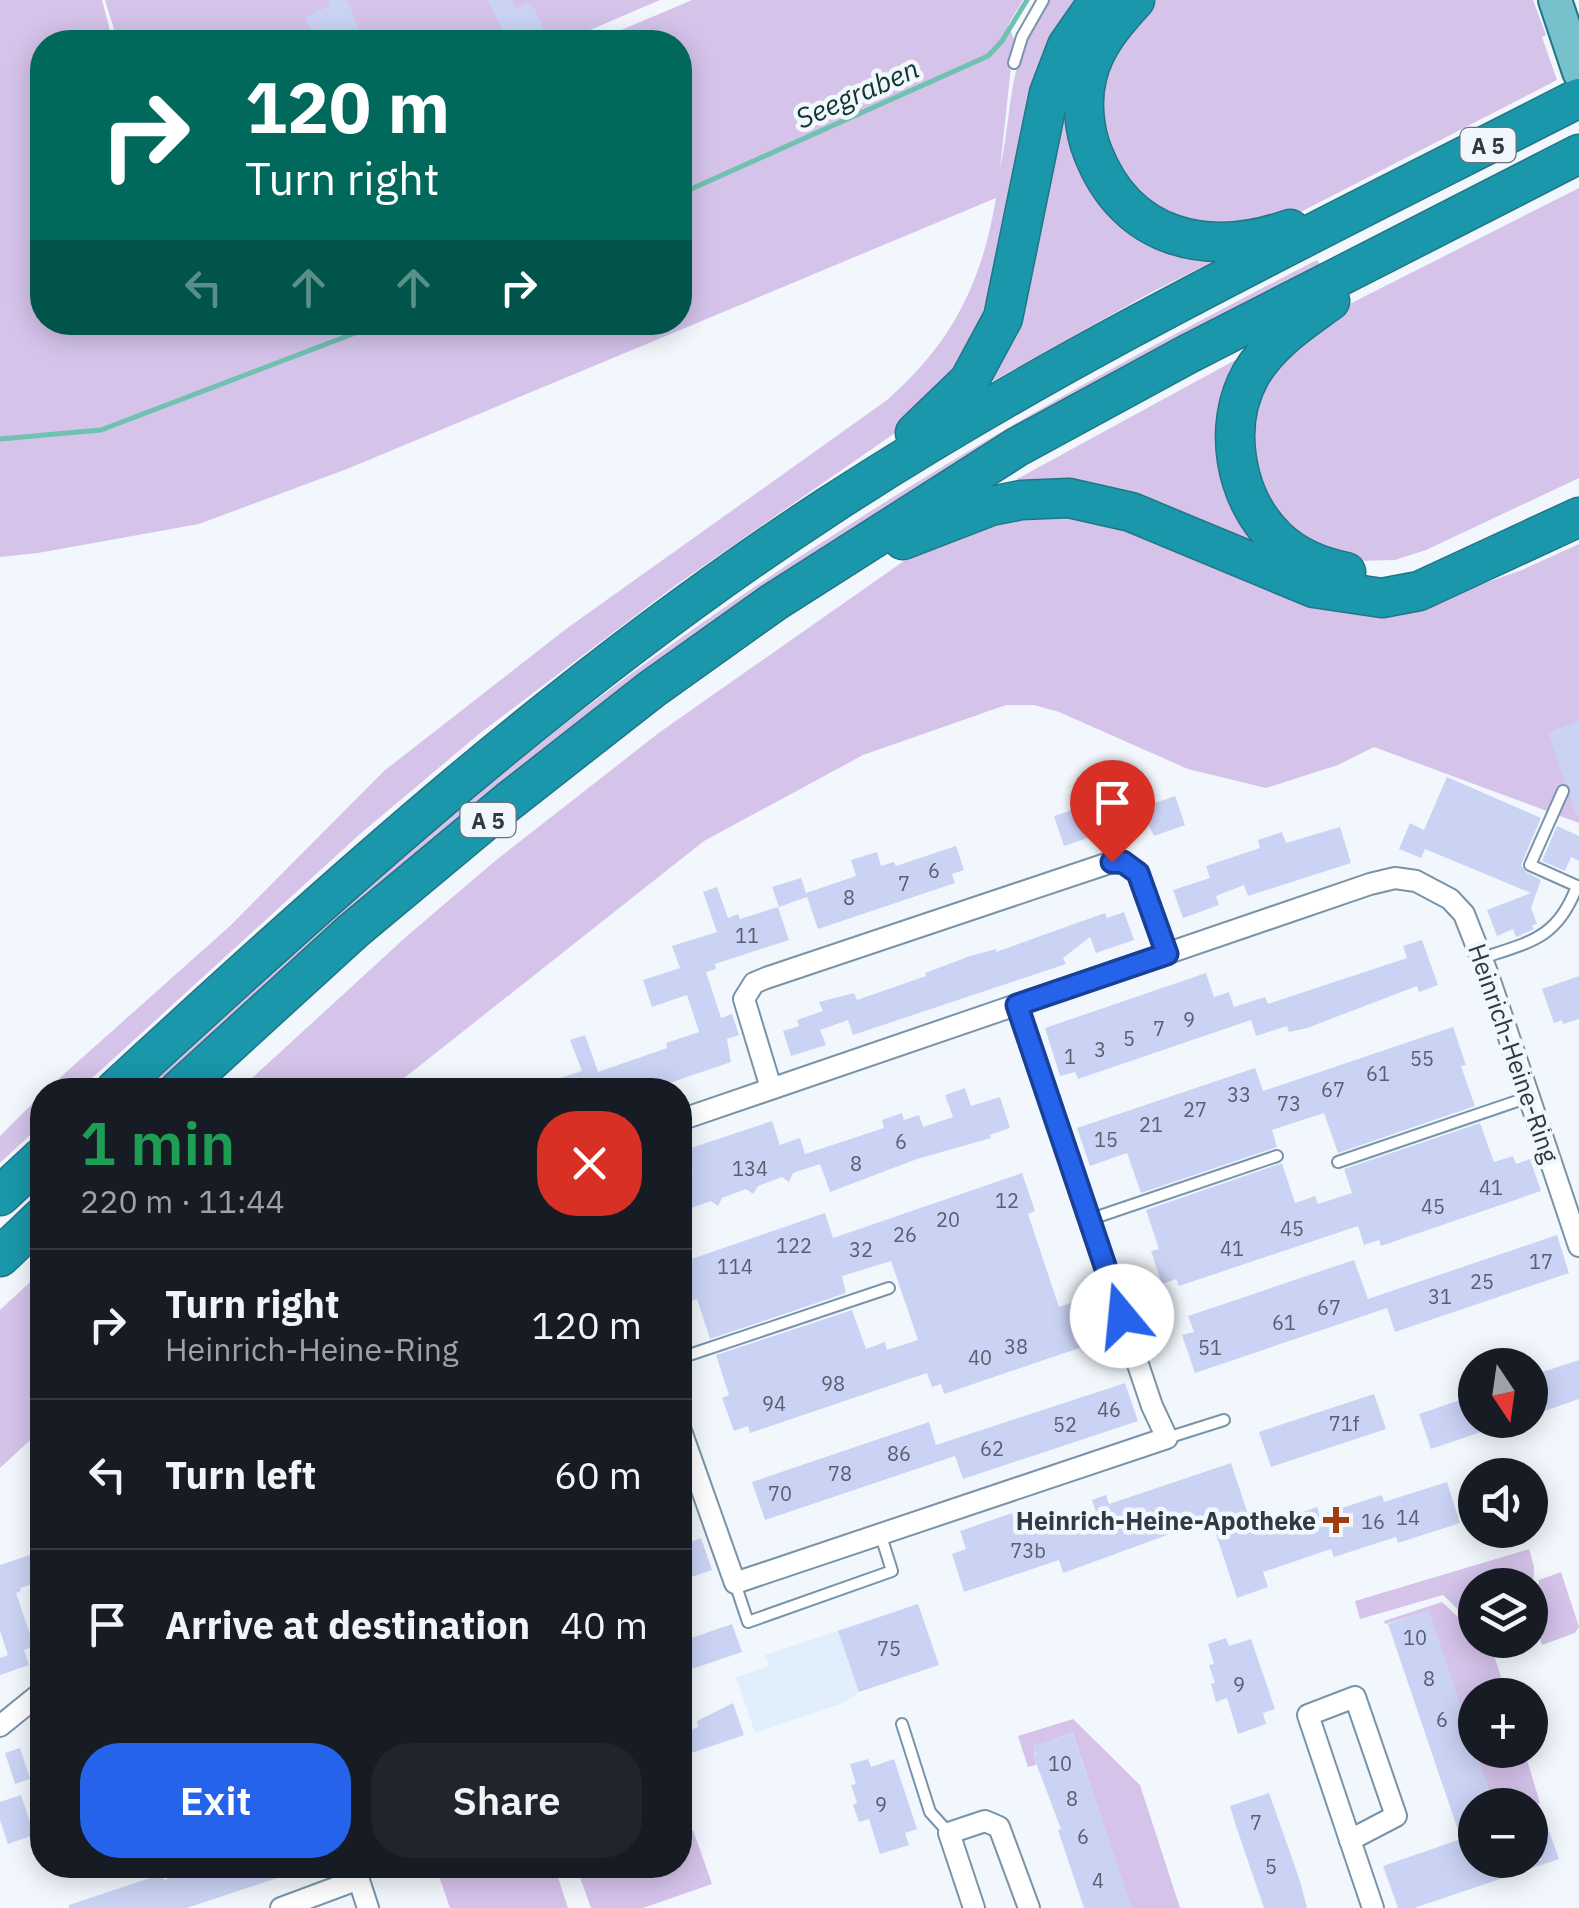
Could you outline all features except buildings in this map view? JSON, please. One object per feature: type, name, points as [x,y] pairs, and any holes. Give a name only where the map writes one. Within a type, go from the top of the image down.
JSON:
[{"type":"highway","points":[[825,508],[948,404],[983,359],[1009,295],[1043,120],[1058,66],[1077,28],[1098,0]]},
{"type":"highway","points":[[1135,0],[1102,40],[1093,60],[1086,78],[1085,116],[1089,142],[1109,186],[1144,222],[1172,235],[1218,244],[1264,238],[1396,192]]},
{"type":"highway","name":"A 5","points":[[128,1078],[475,767],[627,649],[825,508],[1086,352],[1579,98]]},
{"type":"highway","name":"A 5","points":[[191,1078],[354,931],[524,790],[652,688],[774,602],[1017,447],[1205,345],[1579,154]]},
{"type":"highway","points":[[1426,232],[1296,326],[1270,348],[1252,374],[1235,422],[1235,444],[1247,494],[1261,520],[1277,540],[1325,568],[1352,574],[1382,574],[1453,552],[1579,490]]},
{"type":"highway","points":[[817,575],[991,506],[1047,497],[1091,501],[1131,512],[1288,580],[1340,594],[1382,598],[1419,591],[1579,517]]},
{"type":"highway","points":[[0,1196],[30,1168]]},
{"type":"highway","points":[[0,1257],[30,1228]]},
{"type":"main road","points":[[1555,0],[1574,58]]},
{"type":"street","points":[[771,1088],[744,1000],[754,984],[766,978],[1112,862],[1123,862],[1138,873],[1167,954]]},
{"type":"street","name":"Heinrich-Heine-Ring","points":[[692,1116],[1395,878],[1432,887],[1464,914],[1579,1246]]},
{"type":"street","points":[[692,1462],[735,1584],[1166,1438],[1017,1005]]},
{"type":"street","points":[[1350,1840],[1396,1816],[1355,1697],[1308,1715],[1350,1840],[1373,1908]]},
{"type":"street","points":[[0,1726],[30,1702]]},
{"type":"street","points":[[974,1908],[949,1833],[985,1821],[999,1827],[1029,1908]]},
{"type":"street","points":[[281,1908],[344,1878]]},
{"type":"street","points":[[358,1878],[368,1908]]},
{"type":"lane","points":[[1014,63],[1022,37],[1043,0]]},
{"type":"lane","points":[[1482,958],[1552,929],[1567,913],[1577,886],[1530,865],[1562,791]]},
{"type":"lane","points":[[1338,1162],[1529,1098]]},
{"type":"lane","points":[[1091,1219],[1277,1156]]},
{"type":"lane","points":[[692,1354],[889,1288]]},
{"type":"lane","points":[[1166,1438],[1224,1420]]},
{"type":"lane","points":[[735,1584],[748,1622],[892,1572],[881,1536]]},
{"type":"lane","points":[[902,1724],[930,1812],[949,1833]]},
{"type":"shaded area","points":[[0,0],[102,0],[110,30],[30,30],[30,335],[668,335],[347,469],[199,524],[0,557]]},
{"type":"shaded area","points":[[105,0],[660,0],[590,30],[114,30]]},
{"type":"shaded area","points":[[692,0],[1023,0],[1008,25],[1014,39],[1000,169],[1018,63],[1035,23],[1049,0],[1085,0],[992,317],[921,415],[676,585],[479,734],[360,834],[92,1078],[59,1078],[230,926],[384,771],[566,629],[887,400],[929,356],[961,310],[982,257],[996,198],[692,325],[692,30],[621,30]]},
{"type":"shaded area","points":[[1154,0],[1533,0],[1557,80],[1291,217],[1229,232],[1144,206],[1105,152],[1097,88],[1135,15]]},
{"type":"shaded area","points":[[1113,8],[1090,171],[1222,257],[979,389],[1056,102]]},
{"type":"shaded area","points":[[1579,188],[1579,478],[1426,550],[1395,560],[1355,561],[1288,532],[1252,470],[1251,406],[1265,372],[1320,319]]},
{"type":"shaded area","points":[[1317,260],[1320,264],[989,444],[720,619],[511,775],[356,907],[168,1078],[158,1078],[431,833],[623,680],[813,548],[911,486],[1111,369]]},
{"type":"shaded area","points":[[1239,358],[1243,364],[1229,404],[1224,435],[1229,477],[1240,505],[1258,530],[1305,567],[1334,577],[1396,579],[1465,555],[1579,498],[1579,506],[1442,571],[1398,584],[1363,586],[1294,571],[1126,500],[1021,485],[1017,479]]},
{"type":"shaded area","points":[[1007,511],[1126,521],[1448,596],[1522,570],[1579,544],[1579,823],[1374,747],[1338,765],[1266,788],[1188,769],[1059,712],[1034,705],[1006,705],[863,755],[704,841],[404,1078],[252,1078],[495,861],[660,732],[911,556]]},
{"type":"shaded area","points":[[30,1106],[30,1135],[0,1163],[0,1136]]},
{"type":"shaded area","points":[[30,1282],[30,1440],[0,1468],[0,1310]]},
{"type":"shaded area","points":[[1529,1549],[1534,1567],[1534,1568],[1465,1568]]},
{"type":"shaded area","points":[[1458,1570],[1458,1610],[1443,1595],[1360,1619],[1355,1601]]},
{"type":"shaded area","points":[[1561,1572],[1579,1627],[1575,1633],[1548,1643],[1548,1577]]},
{"type":"shaded area","points":[[1442,1602],[1458,1617],[1458,1658],[1495,1658],[1501,1678],[1458,1678],[1458,1699],[1428,1611],[1385,1624],[1384,1621]]},
{"type":"shaded area","points":[[918,1604],[939,1665],[755,1733],[736,1677],[769,1666],[765,1655]]},
{"type":"shaded area","points":[[1073,1719],[1140,1785],[1180,1908],[1131,1908],[1073,1733],[1034,1746],[1036,1765],[1028,1767],[1018,1736]]},
{"type":"shaded area","points":[[1481,1768],[1529,1768],[1535,1788],[1488,1788]]},
{"type":"shaded area","points":[[692,1830],[712,1884],[643,1908],[591,1908],[580,1878],[692,1878]]},
{"type":"shaded area","points":[[440,1878],[558,1878],[568,1908],[450,1908]]},
{"type":"waterway","name":"Seegraben","points":[[692,189],[988,56],[1027,0]]},
{"type":"waterway","name":"Seegraben","points":[[0,439],[101,430],[350,335]]},
{"type":"place","name":"Heinrich-Heine-Apotheke","points":[[1336,1520]]},
{"type":"route","points":[[1112,862],[1123,862],[1138,873],[1167,954],[1017,1005],[1122,1316]]}]
